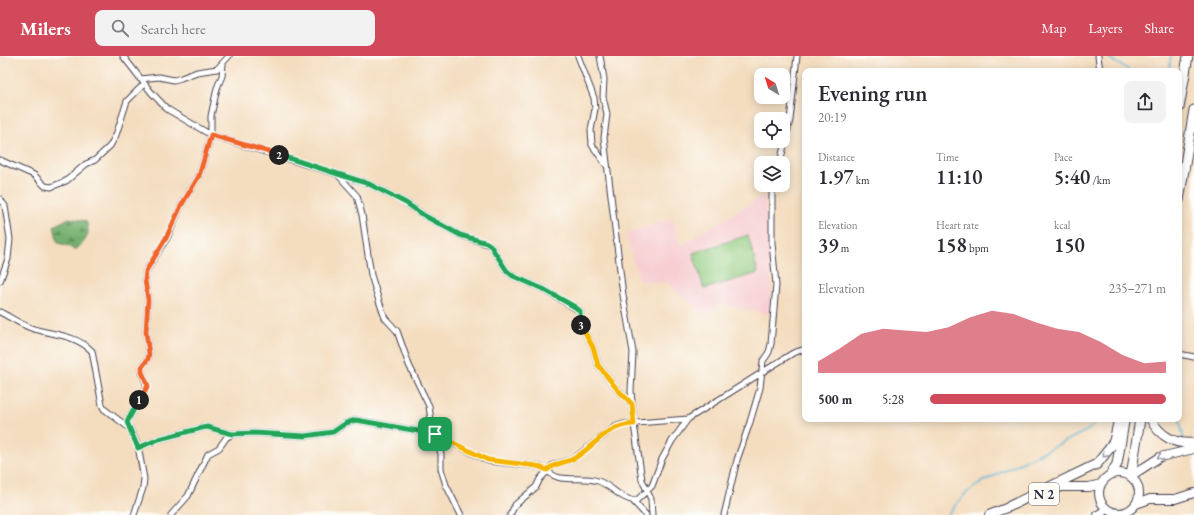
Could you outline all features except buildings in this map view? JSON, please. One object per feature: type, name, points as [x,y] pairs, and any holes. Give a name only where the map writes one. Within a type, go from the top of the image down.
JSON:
[{"type":"highway","points":[[1182,91],[1188,56]]},
{"type":"highway","points":[[1182,182],[1194,110]]},
{"type":"highway","points":[[1010,506],[1097,464],[1112,445],[1118,422]]},
{"type":"highway","points":[[1111,474],[1117,464],[1124,422]]},
{"type":"highway","points":[[1131,476],[1140,422]]},
{"type":"highway","points":[[1153,422],[1156,428],[1170,440],[1179,443],[1194,443]]},
{"type":"main road","points":[[1131,476],[1160,457],[1194,449]]},
{"type":"main road","points":[[1136,504],[1139,490],[1137,483],[1131,476],[1120,472],[1111,474],[1101,484],[1098,493],[1099,499],[1107,509],[1113,512],[1126,512],[1136,504],[1150,499],[1175,499],[1194,493]]},
{"type":"main road","name":"N 2","points":[[989,515],[1061,487],[1089,488],[1101,484]]},
{"type":"main road","points":[[1098,515],[1107,509]]},
{"type":"street","points":[[123,56],[142,81],[167,109],[211,135],[369,184],[406,203],[425,216],[460,235],[490,245],[507,271],[513,276],[543,289],[580,311],[581,325],[593,347],[598,365],[617,389],[632,404]]},
{"type":"street","points":[[0,160],[34,175],[45,186],[51,187],[66,181],[86,164],[95,160],[110,146],[116,135],[127,101],[142,81],[159,77],[174,80],[197,72],[218,69],[229,56]]},
{"type":"street","points":[[578,56],[594,98],[595,109],[591,130],[592,145],[608,166]]},
{"type":"street","points":[[600,56],[604,79],[603,96],[607,114],[604,138],[623,295],[633,352],[631,391],[634,424],[642,480],[651,499],[652,515]]},
{"type":"street","points":[[782,156],[790,120],[797,56]]},
{"type":"street","points":[[1098,56],[1100,68]]},
{"type":"street","points":[[128,427],[129,419],[148,386],[142,372],[142,367],[148,359],[149,354],[146,332],[148,300],[145,280],[146,271],[166,238],[181,206],[199,176],[211,135],[211,116],[217,88],[222,76],[223,64]]},
{"type":"street","points":[[337,174],[357,196],[362,215],[371,275],[379,301],[386,318],[397,331],[409,365],[429,406],[431,421],[441,454],[441,469],[446,485],[461,515]]},
{"type":"street","points":[[724,515],[737,460],[760,388],[763,361],[770,348],[775,317],[776,285],[772,243],[772,192]]},
{"type":"street","points":[[0,198],[5,206],[10,238],[8,259],[0,281]]},
{"type":"street","points":[[0,312],[32,328],[68,337],[88,346],[92,351],[102,405],[104,409],[128,427],[138,448],[144,479],[143,488],[134,515]]},
{"type":"street","points":[[633,501],[638,500],[652,486],[662,459],[688,420],[762,372],[802,350]]},
{"type":"street","points":[[1182,355],[1194,357]]},
{"type":"street","points":[[138,448],[159,439],[207,427],[232,434],[254,433],[305,436],[333,432],[346,423],[356,420],[435,434],[488,460],[537,466],[547,470],[555,477],[598,481],[616,493],[633,501],[646,515]]},
{"type":"street","points":[[510,515],[514,505],[536,487],[547,470],[553,465],[573,459],[616,427],[634,424],[688,420]]},
{"type":"street","points":[[167,515],[188,496],[208,454],[219,448],[226,438],[232,434]]},
{"type":"street","points":[[171,515],[175,509]]},
{"type":"shaded area","points":[[764,195],[771,252],[771,315],[721,304],[705,316],[668,283],[639,281],[626,234],[673,218],[680,246]]},
{"type":"green space","points":[[69,218],[86,221],[88,231],[88,234],[82,244],[74,250],[69,246],[58,243],[54,226]]},
{"type":"green space","points":[[748,235],[758,273],[704,289],[693,253]]},
{"type":"waterway","points":[[1108,56],[1112,61],[1127,68]]},
{"type":"waterway","points":[[1169,68],[1171,56]]},
{"type":"waterway","points":[[947,515],[966,493],[984,481],[1088,430],[1096,422]]},
{"type":"waterway","points":[[1180,422],[1184,439]]},
{"type":"route","points":[[211,135],[274,153],[329,172],[363,181],[406,203],[425,216],[448,227],[460,235],[487,243],[490,245],[507,271],[513,276],[543,289],[580,311],[581,325],[593,347],[598,365],[617,389],[632,404],[634,424],[624,424],[616,427],[595,441],[573,459],[553,465],[547,470],[544,467],[488,460],[471,453],[435,434],[375,422],[356,420],[346,423],[333,432],[305,436],[254,433],[232,434],[207,427],[159,439],[138,448],[127,422],[148,386],[142,372],[142,367],[148,359],[149,354],[146,332],[148,310],[145,280],[146,271],[147,267],[166,238],[181,206],[199,176],[211,135]]}]
